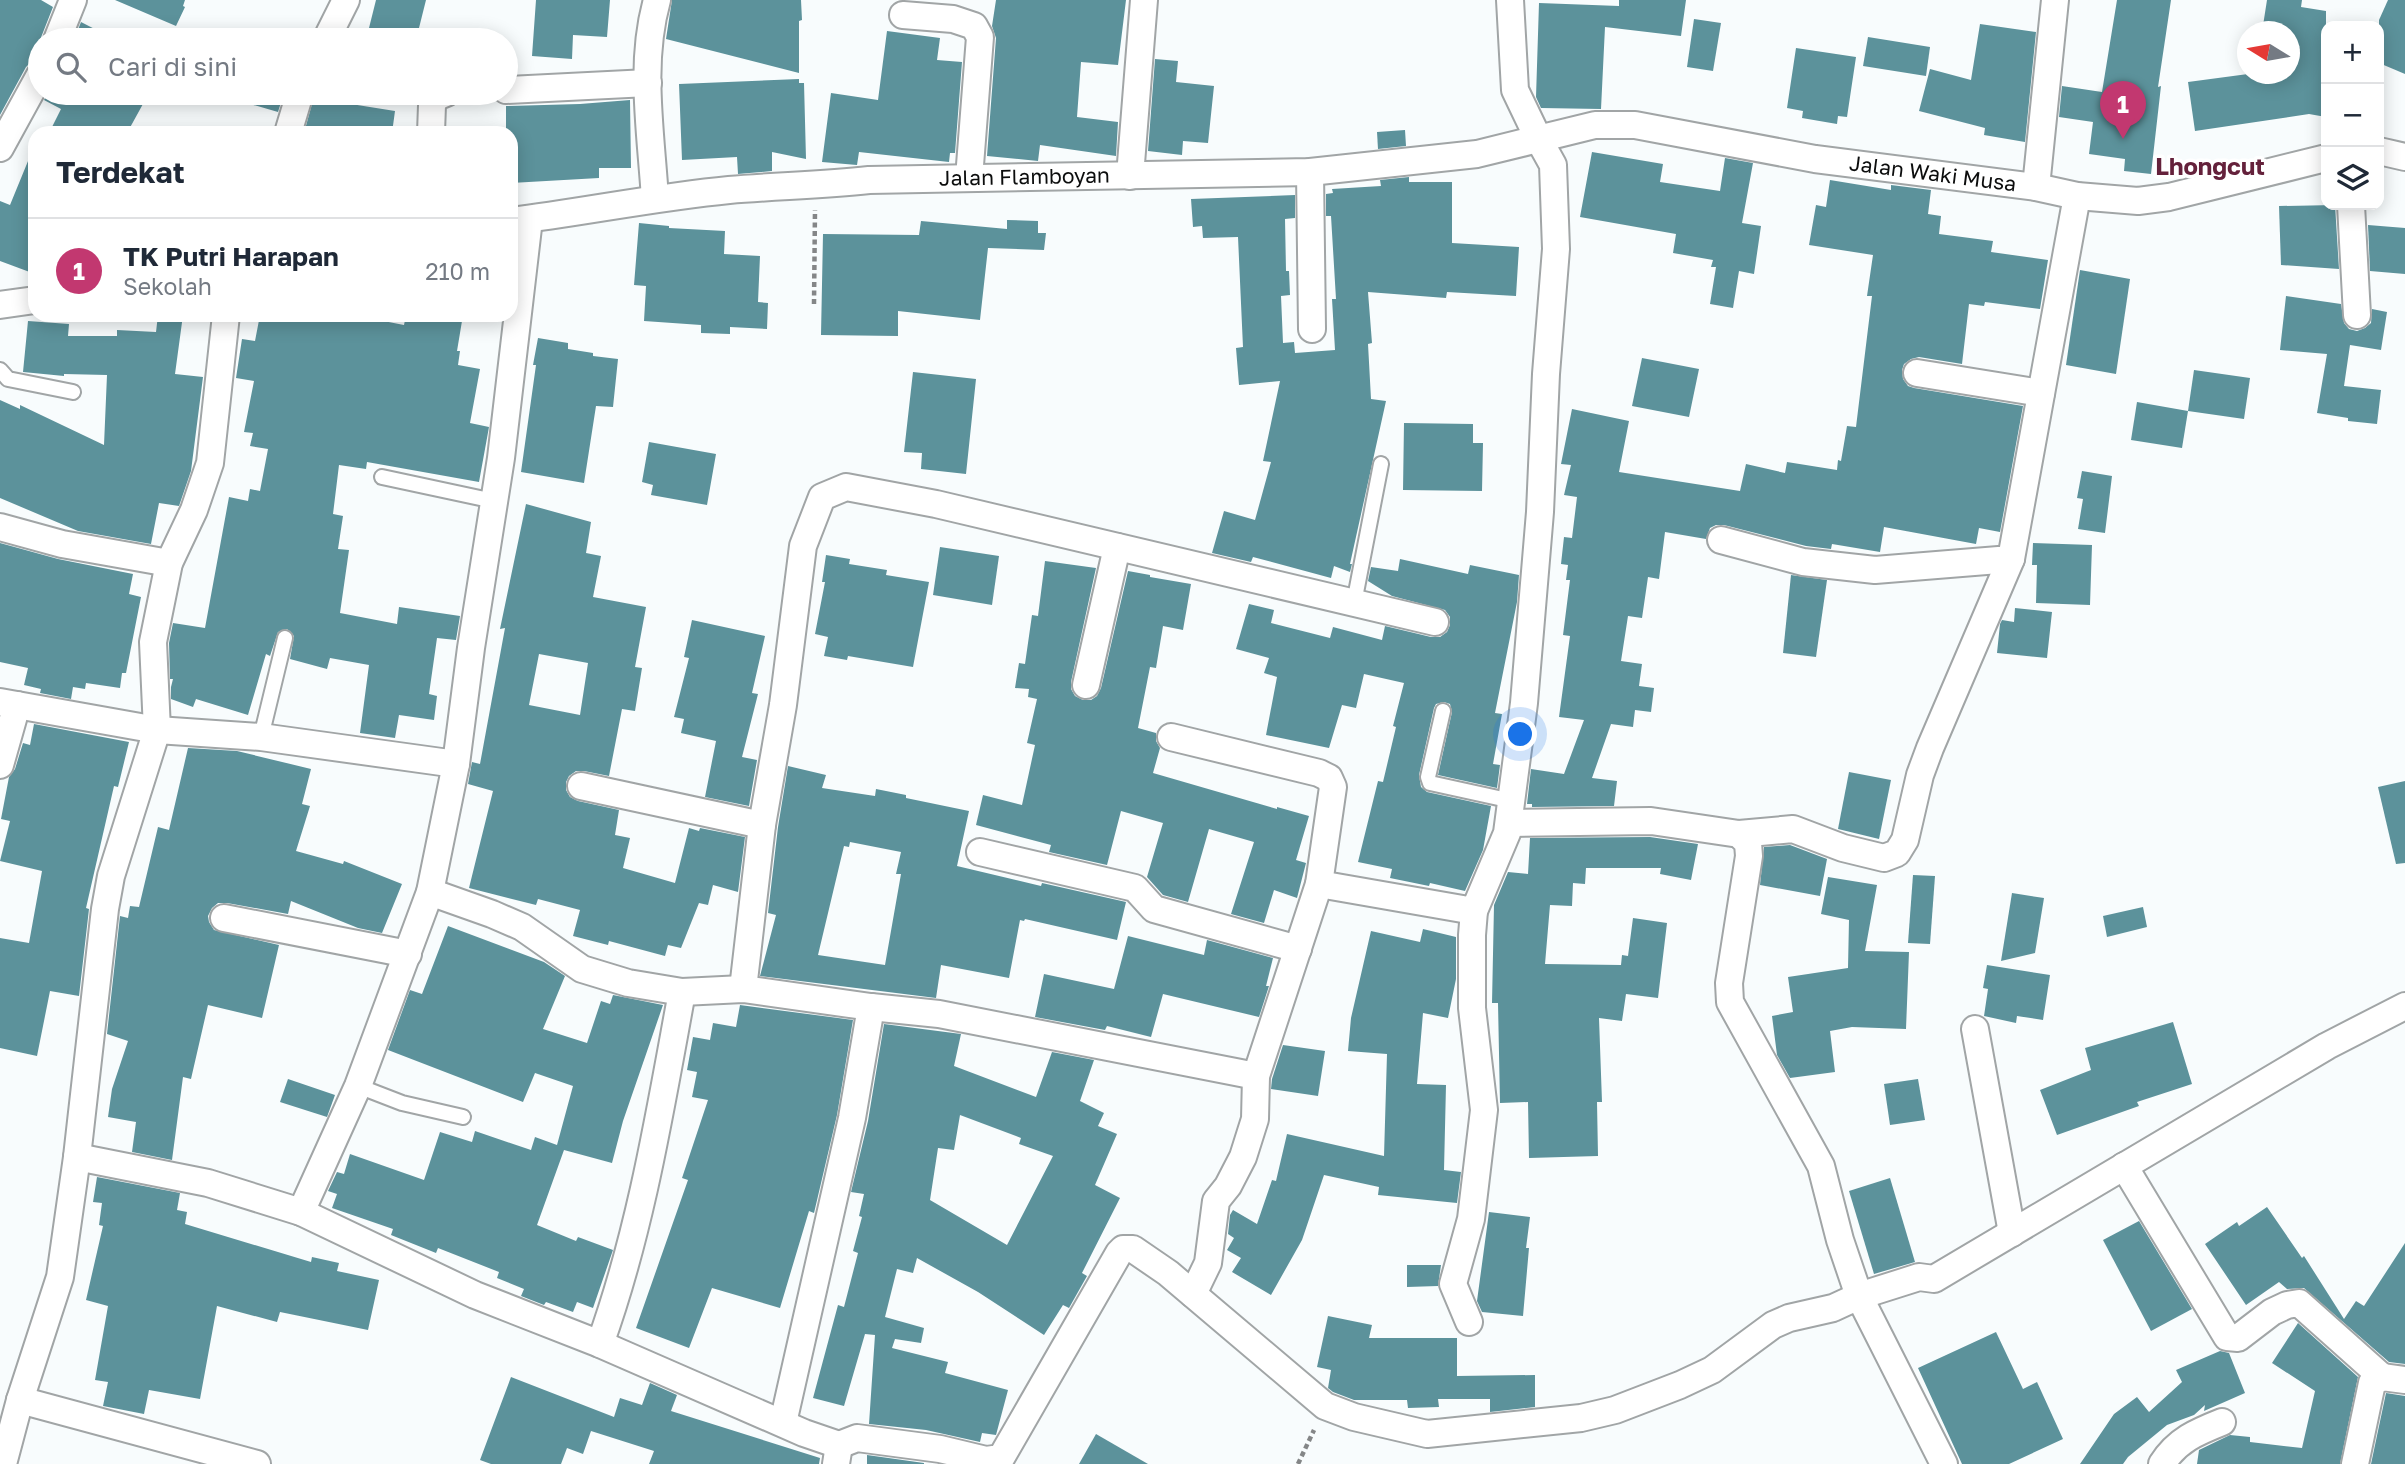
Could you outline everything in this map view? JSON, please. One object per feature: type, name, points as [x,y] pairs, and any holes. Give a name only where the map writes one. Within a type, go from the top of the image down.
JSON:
[{"type":"street","points":[[62,28],[73,0]]},
{"type":"street","points":[[332,28],[346,0]]},
{"type":"street","points":[[655,199],[648,83],[649,37],[657,0]]},
{"type":"street","points":[[1130,176],[1144,0]]},
{"type":"street","points":[[1469,1322],[1453,1284],[1471,1219],[1484,1110],[1472,1007],[1474,911],[1501,848],[1510,812],[1533,608],[1556,249],[1553,165],[1515,90],[1510,0]]},
{"type":"street","points":[[2036,187],[2054,0]]},
{"type":"street","points":[[903,15],[953,19],[974,26],[980,37],[970,178]]},
{"type":"street","points":[[518,89],[648,83]]},
{"type":"street","points":[[0,148],[28,97]]},
{"type":"street","points":[[290,126],[296,105]]},
{"type":"street","points":[[431,126],[432,105]]},
{"type":"street","name":"Jalan Waki Musa","points":[[1538,138],[1595,125],[1635,125],[1815,159],[2036,187],[2077,196],[2138,201],[2153,200],[2321,160]]},
{"type":"street","name":"Jalan Flamboyan","points":[[520,220],[732,190],[869,180],[1310,172],[1477,154],[1538,138]]},
{"type":"street","points":[[2384,152],[2405,157]]},
{"type":"street","points":[[1310,172],[1312,329]]},
{"type":"street","points":[[1510,812],[1651,821],[1739,834],[1793,829],[1843,848],[1884,858],[1897,853],[1905,840],[1920,775],[1930,748],[2011,559],[2077,196]]},
{"type":"street","points":[[2351,210],[2357,316]]},
{"type":"street","points":[[518,245],[520,220]]},
{"type":"street","points":[[0,305],[28,301]]},
{"type":"street","points":[[3,1464],[20,1399],[60,1277],[77,1157],[105,909],[111,876],[157,730],[153,642],[169,563],[194,510],[210,463],[225,322]]},
{"type":"street","points":[[301,1212],[358,1086],[430,892],[456,764],[501,458],[512,322]]},
{"type":"street","points":[[1917,373],[2041,393]]},
{"type":"street","points":[[743,989],[762,825],[783,705],[803,546],[822,497],[846,488],[936,504],[1435,622]]},
{"type":"street","points":[[0,527],[62,544],[169,563]]},
{"type":"street","points":[[1721,540],[1803,562],[1875,570],[2011,559]]},
{"type":"street","points":[[1086,685],[1117,547]]},
{"type":"street","points":[[0,765],[9,703],[157,730],[261,737],[456,764]]},
{"type":"street","points":[[1171,737],[1319,773],[1329,778],[1333,787],[1319,884],[1256,1076],[1255,1119],[1243,1157],[1228,1186],[1216,1201],[1208,1263],[1193,1294]]},
{"type":"street","points":[[581,786],[762,825]]},
{"type":"street","points":[[1739,834],[1748,843],[1749,856],[1729,983],[1730,1002],[1821,1166],[1840,1240],[1859,1296],[1944,1464]]},
{"type":"street","points":[[980,852],[1135,888],[1154,909],[1298,949]]},
{"type":"street","points":[[1319,884],[1474,911]]},
{"type":"street","points":[[430,892],[522,927],[582,969],[628,983],[682,992],[743,989],[939,1014],[1256,1076]]},
{"type":"street","points":[[224,918],[408,954]]},
{"type":"street","points":[[600,1345],[619,1292],[648,1179],[682,992]]},
{"type":"street","points":[[77,1157],[208,1183],[301,1212],[475,1295],[783,1423],[838,1455],[858,1438],[940,1449],[986,1460],[1001,1458],[1123,1249],[1133,1249],[1168,1273],[1325,1406],[1354,1417],[1427,1434],[1581,1418],[1615,1410],[1712,1370],[1773,1325],[1789,1318],[1833,1308],[1859,1296],[1919,1277],[1934,1279],[2328,1046],[2405,1006]]},
{"type":"street","points":[[783,1423],[852,1118],[871,1007]]},
{"type":"street","points":[[1975,1030],[2012,1233]]},
{"type":"street","points":[[2124,1166],[2227,1337],[2238,1338],[2272,1312],[2299,1303],[2393,1378]]},
{"type":"street","points":[[2355,1464],[2372,1383],[2393,1378]]},
{"type":"street","points":[[20,1399],[257,1464]]},
{"type":"street","points":[[2162,1464],[2177,1444],[2191,1434],[2222,1422]]},
{"type":"lane","points":[[0,370],[8,379],[73,393]]},
{"type":"lane","points":[[1354,603],[1381,464]]},
{"type":"lane","points":[[382,477],[494,501]]},
{"type":"lane","points":[[261,737],[285,638]]},
{"type":"lane","points":[[1443,710],[1428,777],[1430,783],[1510,812]]},
{"type":"lane","points":[[358,1086],[402,1103],[463,1116]]},
{"type":"path","points":[[814,304],[815,186]]},
{"type":"path","points":[[1298,1464],[1325,1406]]},
{"type":"building","points":[[0,0],[41,0],[53,7],[45,28],[28,28],[28,65],[0,115]]},
{"type":"building","points":[[115,0],[185,0],[185,7],[176,26]]},
{"type":"building","points":[[376,0],[426,0],[419,28],[369,28]]},
{"type":"building","points":[[536,0],[610,0],[607,37],[573,35],[572,59],[532,56]]},
{"type":"building","points":[[672,0],[801,0],[799,73],[666,39]]},
{"type":"building","points":[[996,0],[1126,0],[1118,65],[1081,62],[1077,117],[1118,122],[1116,156],[1040,145],[1038,161],[987,156],[996,38],[992,26]]},
{"type":"building","points":[[1619,0],[1686,0],[1681,36],[1605,27],[1601,109],[1541,108],[1536,97],[1539,3],[1619,6]]},
{"type":"building","points":[[2117,0],[2171,0],[2158,87],[2161,86],[2151,174],[2124,171],[2125,159],[2089,154],[2093,122],[2059,117],[2062,86],[2102,92]]},
{"type":"building","points":[[2267,0],[2302,0],[2301,7],[2326,11],[2326,21],[2321,21],[2321,116],[2309,114],[2195,131],[2188,82],[2237,75],[2237,84],[2300,84],[2300,21],[2264,21]]},
{"type":"building","points":[[2388,0],[2405,0],[2405,74],[2384,65],[2384,21],[2379,20]]},
{"type":"building","points":[[1694,19],[1721,23],[1713,71],[1687,67]]},
{"type":"building","points":[[81,22],[93,28],[79,28]]},
{"type":"building","points":[[1980,24],[2036,32],[2025,142],[1984,135],[1985,128],[1919,111],[1930,69],[1971,80]]},
{"type":"building","points":[[887,31],[940,38],[937,60],[962,62],[955,153],[950,153],[949,162],[859,152],[857,165],[822,162],[831,93],[878,100]]},
{"type":"building","points":[[1868,37],[1930,47],[1926,76],[1863,66]]},
{"type":"building","points":[[1796,48],[1856,57],[1847,117],[1838,116],[1837,124],[1802,118],[1803,111],[1787,108]]},
{"type":"building","points":[[1155,59],[1178,61],[1176,82],[1214,86],[1208,143],[1183,141],[1182,155],[1148,151]]},
{"type":"building","points":[[799,79],[799,83],[804,83],[806,159],[772,152],[772,171],[738,174],[737,157],[682,160],[679,84]]},
{"type":"building","points":[[630,100],[631,168],[599,168],[599,178],[518,183],[518,126],[506,126],[506,106]]},
{"type":"building","points":[[53,105],[142,105],[131,126],[52,126],[61,109]]},
{"type":"building","points":[[254,105],[280,105],[278,112]]},
{"type":"building","points":[[312,105],[357,105],[395,111],[393,126],[306,126]]},
{"type":"building","points":[[1405,130],[1406,146],[1378,149],[1377,132]]},
{"type":"building","points":[[1592,152],[1663,164],[1660,182],[1720,191],[1725,158],[1753,163],[1742,223],[1761,226],[1754,274],[1739,271],[1733,308],[1710,304],[1716,267],[1711,267],[1713,260],[1673,253],[1676,234],[1580,217]]},
{"type":"building","points":[[28,161],[28,271],[0,261],[0,201],[10,205]]},
{"type":"building","points":[[1409,177],[1409,182],[1452,182],[1452,243],[1519,247],[1516,296],[1447,292],[1446,298],[1368,292],[1372,343],[1368,344],[1371,399],[1386,401],[1350,572],[1334,566],[1331,578],[1253,557],[1251,562],[1212,553],[1224,511],[1255,520],[1271,462],[1263,461],[1280,381],[1239,385],[1236,348],[1243,347],[1238,237],[1203,238],[1202,226],[1193,227],[1191,199],[1295,195],[1295,218],[1285,219],[1286,271],[1289,271],[1290,295],[1281,296],[1283,343],[1294,342],[1295,353],[1335,350],[1332,299],[1336,299],[1331,216],[1326,216],[1326,194],[1333,193],[1332,189],[1381,186],[1380,180]]},
{"type":"building","points":[[1830,180],[1891,190],[1891,185],[1931,190],[1928,214],[1941,216],[1939,234],[1993,241],[1991,252],[2048,260],[2040,309],[1985,302],[1984,306],[1969,304],[1962,364],[1919,357],[1904,364],[1902,370],[1903,379],[1908,386],[1914,388],[2023,406],[2000,532],[1979,528],[1976,544],[1884,527],[1880,552],[1832,544],[1831,549],[1806,546],[1724,525],[1710,528],[1706,539],[1665,532],[1659,579],[1648,577],[1642,618],[1628,616],[1621,661],[1642,664],[1639,686],[1654,688],[1651,712],[1635,710],[1633,727],[1611,724],[1592,778],[1617,781],[1614,806],[1532,807],[1532,804],[1527,804],[1531,769],[1564,774],[1584,720],[1559,717],[1570,636],[1563,635],[1570,580],[1566,580],[1568,565],[1561,564],[1564,537],[1572,538],[1577,497],[1564,495],[1571,465],[1561,464],[1572,409],[1629,421],[1619,472],[1740,491],[1746,464],[1785,473],[1787,462],[1837,470],[1847,426],[1856,427],[1872,296],[1867,296],[1873,255],[1809,245],[1816,205],[1826,207]]},
{"type":"building","points":[[2321,205],[2321,210],[2335,210],[2339,269],[2281,265],[2279,206]]},
{"type":"building","points":[[1007,220],[1038,221],[1038,233],[1046,233],[1044,250],[988,248],[980,320],[898,311],[898,336],[821,335],[823,234],[919,235],[921,221],[1007,229]]},
{"type":"building","points":[[639,223],[669,228],[725,231],[724,254],[760,256],[758,302],[768,303],[767,329],[730,327],[730,334],[701,333],[701,325],[644,321],[646,286],[634,285]]},
{"type":"building","points":[[2368,225],[2405,228],[2405,274],[2370,271]]},
{"type":"building","points":[[2080,270],[2130,279],[2116,374],[2066,365]]},
{"type":"building","points":[[2286,296],[2341,304],[2344,323],[2349,329],[2357,331],[2371,323],[2372,309],[2387,312],[2381,350],[2350,345],[2344,386],[2381,390],[2377,424],[2348,421],[2348,418],[2317,413],[2327,354],[2280,350]]},
{"type":"building","points":[[28,321],[69,324],[68,336],[117,336],[117,330],[156,332],[157,322],[182,322],[175,374],[203,377],[191,471],[179,506],[159,503],[151,544],[78,531],[0,498],[0,400],[20,409],[20,405],[104,445],[107,375],[64,376],[23,372]]},
{"type":"building","points":[[259,322],[389,322],[404,325],[405,322],[462,322],[457,351],[460,351],[458,365],[480,369],[470,423],[489,427],[479,482],[367,462],[366,469],[339,465],[333,514],[343,516],[338,549],[349,550],[340,613],[397,624],[399,607],[460,616],[456,640],[437,638],[429,694],[437,696],[434,720],[399,715],[395,738],[360,733],[369,665],[330,658],[327,669],[290,659],[294,636],[287,629],[278,632],[270,656],[266,654],[248,715],[196,699],[193,707],[171,699],[173,679],[170,679],[169,643],[173,623],[205,628],[229,497],[248,501],[250,489],[260,491],[268,449],[250,446],[253,433],[244,432],[254,381],[236,378],[242,339],[255,341]]},
{"type":"building","points":[[538,338],[568,343],[568,349],[593,353],[593,356],[618,359],[613,407],[596,406],[584,483],[521,472]]},
{"type":"building","points":[[1642,358],[1699,369],[1689,417],[1632,406]]},
{"type":"building","points":[[2194,370],[2250,378],[2244,419],[2188,411]]},
{"type":"building","points":[[913,372],[976,379],[966,474],[921,469],[922,453],[904,452]]},
{"type":"building","points":[[2137,402],[2188,411],[2182,448],[2131,440]]},
{"type":"building","points":[[1404,423],[1473,424],[1473,443],[1483,443],[1482,491],[1403,490]]},
{"type":"building","points":[[649,442],[716,454],[707,505],[651,495],[653,485],[642,482]]},
{"type":"building","points":[[2082,471],[2112,476],[2105,533],[2078,529],[2083,499],[2077,498]]},
{"type":"building","points":[[526,504],[591,522],[586,553],[601,556],[593,597],[646,607],[635,667],[642,668],[635,711],[622,709],[609,776],[576,771],[569,776],[566,790],[570,797],[578,801],[619,810],[615,835],[630,838],[623,868],[675,883],[689,828],[745,837],[738,892],[713,885],[708,905],[699,903],[681,948],[668,945],[665,956],[609,941],[608,945],[573,936],[580,910],[538,899],[536,905],[469,888],[493,791],[468,784],[472,762],[480,764],[505,628],[500,629]],"holes":[[[539,654],[588,663],[580,715],[529,705]]]},
{"type":"building","points":[[0,543],[58,559],[133,574],[129,594],[141,597],[126,673],[122,673],[120,688],[86,683],[85,689],[73,687],[71,699],[40,693],[41,689],[24,685],[28,668],[0,662]]},
{"type":"building","points":[[2033,543],[2092,545],[2090,605],[2036,603],[2037,565],[2032,565]]},
{"type":"building","points":[[940,547],[999,556],[992,605],[933,595]]},
{"type":"building","points":[[826,555],[850,559],[849,564],[887,570],[886,575],[929,582],[913,667],[848,656],[847,660],[824,656],[828,637],[815,634],[825,582],[822,582]]},
{"type":"building","points":[[1400,559],[1468,574],[1470,565],[1519,575],[1517,602],[1495,713],[1502,714],[1493,764],[1500,765],[1497,788],[1438,775],[1452,712],[1450,704],[1444,702],[1436,704],[1434,708],[1419,775],[1421,787],[1427,792],[1491,806],[1483,850],[1465,891],[1390,878],[1392,869],[1358,862],[1378,781],[1383,782],[1404,683],[1364,674],[1356,708],[1342,705],[1329,748],[1266,735],[1277,677],[1264,673],[1269,658],[1236,649],[1249,604],[1274,610],[1271,623],[1330,638],[1333,627],[1382,640],[1385,626],[1440,637],[1447,632],[1450,625],[1450,617],[1445,610],[1392,596],[1368,581],[1371,567],[1398,571]]},
{"type":"building","points":[[1045,561],[1096,568],[1071,682],[1075,696],[1083,700],[1091,700],[1097,696],[1101,688],[1128,571],[1191,584],[1183,630],[1163,626],[1156,668],[1150,667],[1138,728],[1156,733],[1160,748],[1153,773],[1309,816],[1296,860],[1306,863],[1297,898],[1274,890],[1264,923],[1231,914],[1254,842],[1209,829],[1188,902],[1163,895],[1147,877],[1163,823],[1121,811],[1107,865],[1049,852],[1051,845],[976,825],[983,795],[1022,805],[1035,745],[1027,743],[1037,699],[1028,697],[1029,689],[1015,688],[1019,663],[1025,664],[1032,615],[1038,616]]},
{"type":"building","points":[[1791,575],[1827,580],[1816,657],[1783,653]]},
{"type":"building","points":[[2015,608],[2052,612],[2047,658],[1997,653],[2000,624],[2002,620],[2014,622]]},
{"type":"building","points":[[692,620],[765,636],[752,693],[758,694],[742,757],[757,760],[749,806],[705,797],[716,741],[681,733],[684,719],[674,717],[689,658],[684,657]]},
{"type":"building","points":[[34,724],[129,742],[118,787],[114,786],[86,908],[89,909],[79,996],[50,991],[37,1056],[0,1048],[0,938],[29,943],[42,871],[0,861],[10,821],[1,819],[9,777],[15,769],[23,743],[30,745]]},
{"type":"building","points":[[188,748],[237,751],[311,769],[302,804],[310,806],[296,851],[343,864],[344,861],[402,884],[382,933],[358,928],[291,901],[288,914],[227,903],[218,903],[212,908],[208,916],[214,930],[279,945],[262,1018],[208,1005],[191,1079],[183,1077],[172,1160],[132,1152],[136,1122],[108,1117],[112,1089],[128,1041],[107,1034],[120,916],[128,918],[130,906],[139,907],[158,827],[169,830]]},
{"type":"building","points":[[788,766],[826,775],[822,788],[875,796],[876,789],[969,811],[957,866],[1126,902],[1117,940],[1020,920],[1009,978],[941,965],[936,998],[760,976],[776,915],[768,913]],"holes":[[[850,842],[901,852],[896,874],[901,874],[885,965],[818,955],[844,846],[849,847]]]},
{"type":"building","points":[[1849,772],[1891,780],[1879,839],[1838,829]]},
{"type":"building","points":[[2405,781],[2405,863],[2396,864],[2378,787]]},
{"type":"building","points":[[1650,837],[1698,844],[1691,880],[1660,874],[1661,868],[1586,868],[1585,884],[1573,883],[1572,906],[1550,905],[1545,964],[1621,965],[1622,955],[1628,956],[1633,918],[1667,923],[1658,998],[1626,994],[1622,1021],[1599,1018],[1602,1102],[1597,1102],[1598,1156],[1529,1158],[1528,1102],[1500,1103],[1498,1003],[1492,1003],[1494,905],[1508,872],[1528,874],[1530,838]]},
{"type":"building","points":[[1790,845],[1827,859],[1820,896],[1760,885],[1764,847]]},
{"type":"building","points":[[1913,875],[1935,876],[1930,944],[1908,943]]},
{"type":"building","points":[[1828,877],[1877,885],[1865,951],[1909,952],[1906,1029],[1852,1027],[1830,1031],[1835,1072],[1790,1078],[1777,1055],[1772,1016],[1793,1012],[1788,977],[1848,968],[1849,920],[1821,914]]},
{"type":"building","points":[[2012,893],[2044,898],[2035,953],[2001,961]]},
{"type":"building","points":[[2143,907],[2147,927],[2107,937],[2103,916]]},
{"type":"building","points":[[448,926],[544,962],[565,976],[543,1029],[587,1043],[601,1001],[610,1004],[613,995],[663,1005],[623,1121],[612,1163],[564,1150],[537,1225],[576,1241],[578,1237],[613,1250],[593,1308],[577,1302],[573,1312],[546,1302],[544,1305],[521,1296],[524,1289],[497,1278],[499,1272],[438,1248],[436,1253],[391,1235],[393,1229],[332,1208],[337,1194],[328,1191],[337,1172],[344,1174],[350,1154],[424,1180],[440,1132],[472,1142],[475,1131],[531,1150],[535,1137],[557,1145],[573,1086],[535,1073],[523,1102],[388,1050],[410,990],[422,994]]},
{"type":"building","points":[[1423,929],[1456,937],[1456,979],[1448,1018],[1423,1013],[1417,1084],[1446,1085],[1444,1170],[1461,1172],[1457,1203],[1378,1195],[1379,1187],[1324,1175],[1302,1240],[1271,1295],[1232,1272],[1241,1258],[1227,1250],[1234,1238],[1228,1234],[1230,1215],[1233,1210],[1257,1224],[1272,1180],[1276,1181],[1287,1134],[1384,1156],[1387,1054],[1348,1051],[1351,1018],[1371,931],[1420,942]]},
{"type":"building","points":[[1128,936],[1204,955],[1207,940],[1273,958],[1266,986],[1269,986],[1259,1017],[1163,994],[1151,1037],[1107,1026],[1105,1030],[1035,1017],[1044,974],[1114,989]]},
{"type":"building","points":[[1987,965],[2050,975],[2043,1020],[2017,1016],[2016,1023],[1984,1016],[1988,989],[1983,988]]},
{"type":"building","points":[[740,1005],[853,1020],[837,1115],[814,1213],[809,1211],[780,1308],[712,1288],[689,1348],[636,1328],[688,1180],[682,1178],[708,1100],[692,1097],[697,1072],[687,1070],[693,1037],[710,1040],[713,1023],[736,1027]]},
{"type":"building","points":[[2173,1022],[2192,1084],[2137,1102],[2139,1106],[2057,1135],[2040,1090],[2091,1070],[2085,1048]]},
{"type":"building","points":[[884,1024],[961,1034],[954,1066],[1036,1097],[1052,1052],[1094,1060],[1080,1101],[1104,1113],[1098,1126],[1117,1134],[1095,1185],[1120,1198],[1082,1273],[1087,1276],[1069,1308],[1063,1305],[1044,1335],[978,1292],[917,1258],[913,1273],[897,1269],[885,1317],[924,1328],[921,1343],[895,1339],[892,1348],[948,1362],[945,1373],[1008,1390],[996,1435],[982,1433],[980,1442],[926,1430],[869,1424],[875,1335],[865,1334],[844,1406],[813,1398],[838,1305],[844,1307],[858,1253],[853,1251],[862,1217],[859,1216],[864,1194],[851,1192],[868,1121]],"holes":[[[960,1115],[1021,1138],[1019,1144],[1053,1156],[1007,1245],[930,1200],[938,1148],[954,1150]]]},
{"type":"building","points":[[1283,1045],[1325,1051],[1318,1096],[1271,1089]]},
{"type":"building","points":[[288,1079],[335,1095],[327,1117],[280,1102]]},
{"type":"building","points":[[1918,1079],[1925,1120],[1890,1125],[1884,1084]]},
{"type":"building","points":[[97,1177],[180,1193],[177,1210],[187,1212],[185,1224],[311,1262],[312,1257],[339,1263],[337,1271],[379,1280],[368,1330],[280,1312],[277,1322],[217,1306],[200,1399],[149,1390],[144,1414],[103,1406],[108,1382],[95,1380],[108,1306],[86,1300],[103,1226],[99,1225],[102,1203],[93,1202]]},
{"type":"building","points":[[1890,1178],[1915,1262],[1874,1274],[1849,1191]]},
{"type":"building","points":[[2267,1207],[2302,1258],[2304,1256],[2344,1319],[2356,1301],[2364,1306],[2405,1243],[2405,1364],[2389,1362],[2304,1288],[2287,1289],[2279,1282],[2246,1305],[2205,1244],[2237,1222],[2239,1226]]},
{"type":"building","points":[[1489,1212],[1530,1217],[1523,1316],[1482,1312],[1477,1301]]},
{"type":"building","points":[[2139,1221],[2192,1309],[2151,1331],[2103,1240]]},
{"type":"building","points":[[1407,1265],[1441,1265],[1438,1286],[1407,1287]]},
{"type":"building","points":[[1328,1316],[1372,1325],[1369,1338],[1457,1338],[1457,1376],[1535,1375],[1535,1407],[1490,1412],[1490,1399],[1438,1399],[1439,1407],[1408,1408],[1407,1400],[1354,1400],[1333,1392],[1328,1388],[1331,1370],[1317,1367]]},
{"type":"building","points":[[2298,1323],[2358,1377],[2340,1464],[2197,1464],[2199,1450],[2230,1435],[2250,1437],[2250,1442],[2302,1448],[2315,1391],[2272,1363]]},
{"type":"building","points":[[1996,1332],[2023,1389],[2037,1382],[2063,1439],[2009,1464],[1962,1464],[1918,1368]]},
{"type":"building","points":[[2220,1351],[2229,1353],[2245,1393],[2204,1411],[2205,1405],[2194,1415],[2167,1425],[2123,1464],[2080,1464],[2114,1414],[2137,1397],[2149,1412],[2182,1382],[2176,1370]]},
{"type":"building","points":[[511,1377],[614,1417],[620,1398],[642,1405],[650,1383],[677,1395],[671,1411],[820,1458],[819,1464],[649,1464],[654,1451],[591,1431],[583,1454],[567,1448],[561,1464],[491,1464],[480,1460]]},
{"type":"building","points":[[2386,1393],[2405,1396],[2405,1464],[2371,1464]]},
{"type":"building","points":[[1096,1434],[1148,1464],[1079,1464]]},
{"type":"building","points":[[867,1455],[924,1463],[924,1464],[867,1464]]},
{"type":"place","name":"TK Putri Harapan","points":[[2123,139]]},
{"type":"district","name":"Lhongcut","points":[[2210,167]]}]
